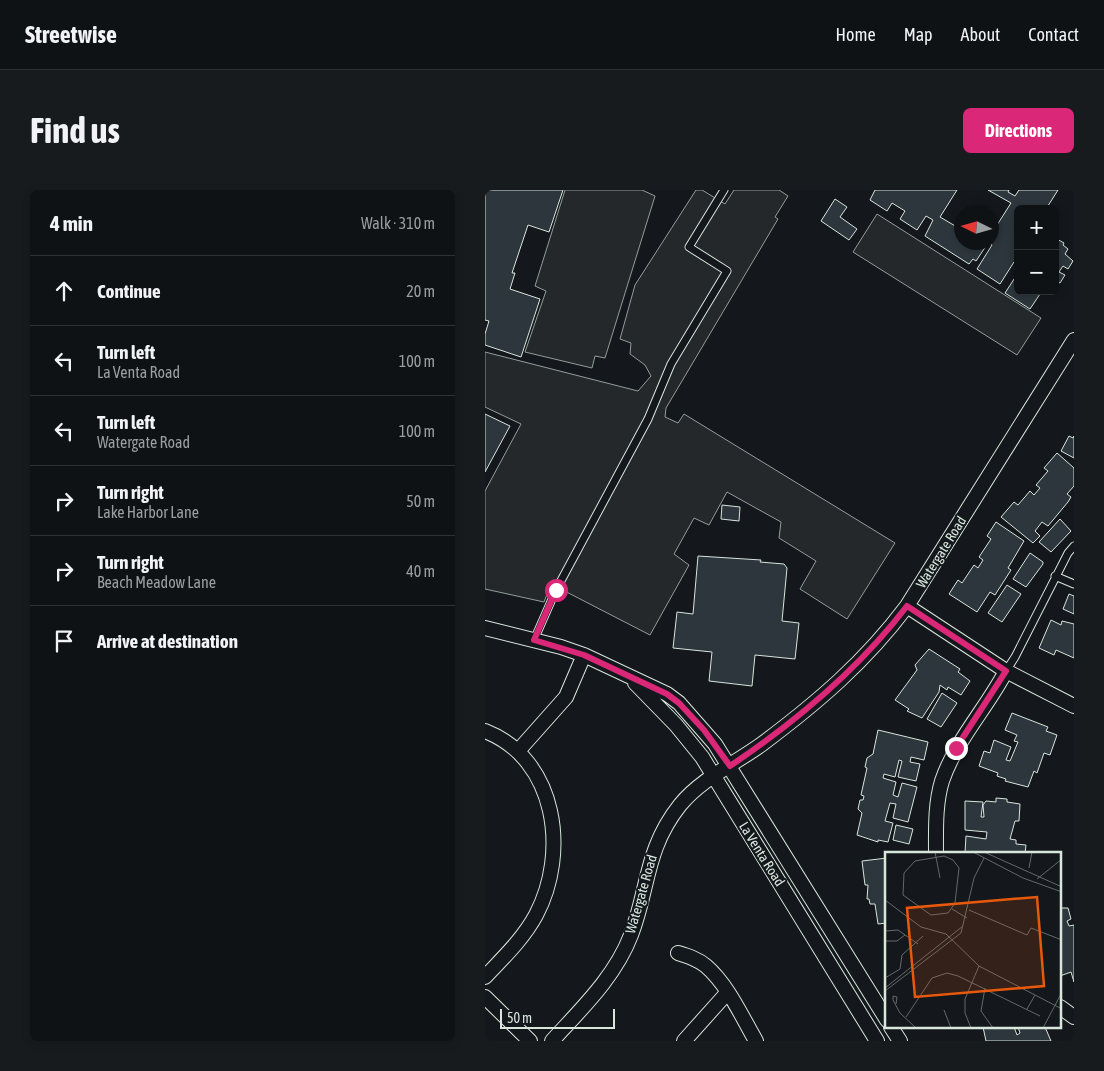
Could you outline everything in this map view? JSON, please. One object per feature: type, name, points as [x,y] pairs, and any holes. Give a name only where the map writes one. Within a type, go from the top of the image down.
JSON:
[{"type":"street","name":"Watergate Road","points":[[552,1041],[596,992],[619,960],[631,935],[654,849],[680,805],[714,777],[803,714],[839,683],[883,638],[907,606],[1074,340]]},
{"type":"street","points":[[907,606],[1006,671],[1074,706]]},
{"type":"street","name":"La Venta Road","points":[[485,628],[584,655],[667,694],[679,703],[704,730],[730,766],[885,1017]]},
{"type":"street","points":[[518,751],[566,697],[584,655]]},
{"type":"street","points":[[936,852],[936,819],[942,782],[956,748],[1006,671]]},
{"type":"street","name":"La Venta Road","points":[[631,678],[692,743],[877,1041]]},
{"type":"street","points":[[485,731],[504,740],[518,751],[539,778],[551,814],[554,852],[546,890],[537,914],[525,933],[485,977]]},
{"type":"street","points":[[678,953],[694,958],[707,966],[727,993],[756,1041]]},
{"type":"street","points":[[684,1041],[727,993]]},
{"type":"street","points":[[485,997],[530,1041]]},
{"type":"street","points":[[1061,1008],[1074,1018]]},
{"type":"street","points":[[892,1028],[899,1041]]},
{"type":"lane","points":[[534,640],[556,590],[648,419],[671,364],[727,271],[689,247],[724,190]]},
{"type":"lane","points":[[1006,671],[1015,657],[1055,576],[1074,546]]},
{"type":"lane","points":[[1055,576],[1074,584]]},
{"type":"shaded area","points":[[565,190],[642,190],[655,196],[605,358],[595,356],[592,368],[525,352],[546,291],[535,286]]},
{"type":"shaded area","points":[[696,190],[702,190],[725,204],[734,190],[779,190],[788,196],[775,217],[778,219],[666,408],[665,417],[678,423],[684,414],[895,543],[847,619],[800,589],[816,561],[779,538],[781,522],[727,492],[709,525],[694,518],[674,554],[689,565],[650,635],[551,584],[544,602],[485,589],[485,491],[521,424],[485,407],[485,352],[638,391],[651,376],[645,365],[630,354],[631,343],[620,339],[635,285]]},
{"type":"shaded area","points":[[877,214],[1041,318],[1017,355],[853,252]]},
{"type":"building","points":[[485,190],[563,190],[549,232],[528,225],[512,273],[515,273],[510,289],[540,299],[521,357],[485,345],[485,334],[489,321],[485,320]]},
{"type":"building","points":[[875,190],[957,190],[940,217],[954,225],[954,250],[983,250],[976,261],[973,259],[969,264],[925,236],[933,220],[926,216],[917,230],[900,219],[905,211],[892,203],[887,211],[870,200]]},
{"type":"building","points":[[988,190],[1009,190],[1008,192],[1015,196],[1019,190],[1058,190],[1049,205],[1014,205],[1014,262],[1000,284],[977,269],[989,250],[999,250],[999,222],[1011,203]]},
{"type":"building","points":[[835,199],[847,207],[840,217],[857,229],[849,240],[821,221]]},
{"type":"building","points":[[1059,240],[1064,243],[1063,245],[1068,249],[1065,254],[1073,261],[1068,269],[1063,266],[1059,272]]},
{"type":"building","points":[[1059,272],[1065,275],[1059,282]]},
{"type":"building","points":[[1014,279],[1014,295],[1039,295],[1030,309],[1005,293]]},
{"type":"building","points":[[485,414],[510,426],[485,472]]},
{"type":"building","points":[[1069,436],[1073,438],[1074,436],[1074,458],[1061,451]]},
{"type":"building","points":[[1057,453],[1074,468],[1074,486],[1067,494],[1071,497],[1068,502],[1048,526],[1042,522],[1035,531],[1040,536],[1033,543],[1001,517],[1014,502],[1018,505],[1030,491],[1034,495],[1040,488],[1036,485],[1048,471],[1044,468]]},
{"type":"building","points":[[722,505],[740,507],[739,521],[721,519]]},
{"type":"building","points":[[1060,519],[1071,531],[1051,552],[1039,542]]},
{"type":"building","points":[[996,522],[1024,541],[1008,568],[1011,570],[995,595],[990,592],[977,612],[949,594],[958,580],[962,583],[974,565],[978,568],[983,560],[979,557],[991,539],[987,536]]},
{"type":"building","points":[[1030,553],[1043,562],[1043,564],[1026,587],[1013,579]]},
{"type":"building","points":[[698,556],[761,560],[760,562],[784,564],[787,568],[782,621],[799,623],[795,659],[755,655],[752,686],[709,681],[712,652],[673,648],[677,612],[693,614]]},
{"type":"building","points":[[1007,585],[1021,594],[1002,622],[988,613]]},
{"type":"building","points":[[1069,594],[1074,596],[1074,614],[1063,609]]},
{"type":"building","points":[[1051,620],[1061,625],[1062,621],[1074,624],[1074,658],[1056,650],[1054,655],[1039,648]]},
{"type":"building","points":[[929,649],[960,669],[958,672],[970,681],[961,695],[948,687],[947,690],[940,685],[939,692],[922,718],[907,711],[909,709],[895,700],[917,670],[915,665]]},
{"type":"building","points":[[942,693],[957,703],[941,727],[927,719]]},
{"type":"building","points":[[1012,713],[1048,727],[1046,731],[1057,735],[1050,755],[1044,753],[1037,773],[1034,771],[1028,787],[1005,781],[1006,779],[997,776],[998,773],[979,766],[984,751],[990,753],[994,740],[1011,747],[1006,760],[1010,761],[1018,742],[1014,741],[1017,735],[1005,730]]},
{"type":"building","points":[[878,730],[928,742],[924,760],[911,757],[910,762],[920,764],[916,781],[898,777],[902,761],[899,760],[895,777],[884,774],[883,778],[896,782],[893,795],[898,797],[902,783],[917,787],[908,822],[893,818],[896,804],[890,803],[885,821],[893,823],[888,842],[878,840],[878,842],[857,835],[862,813],[858,809],[860,800],[863,800],[864,796],[861,795],[867,768],[865,767],[867,758],[873,754]]},
{"type":"building","points":[[996,798],[1007,799],[1007,802],[1020,804],[1019,821],[1015,821],[1010,839],[1016,840],[1016,844],[1026,845],[1025,852],[965,852],[966,836],[986,839],[987,832],[965,830],[965,801],[983,802],[981,817],[984,817],[983,805],[986,801],[996,802]]},
{"type":"building","points":[[896,825],[913,829],[909,844],[893,840]]},
{"type":"building","points":[[885,858],[885,923],[878,924],[875,904],[870,904],[869,899],[867,899],[868,885],[865,885],[862,861]]},
{"type":"building","points":[[1061,908],[1068,908],[1071,919],[1067,921],[1069,926],[1074,925],[1074,982],[1071,972],[1061,976]]},
{"type":"building","points":[[983,1028],[1014,1028],[1017,1035],[1020,1033],[1018,1028],[1045,1028],[1051,1041],[986,1041]]},
{"type":"route","points":[[556,590],[534,640],[584,655],[667,694],[694,718],[730,766],[803,714],[839,683],[883,638],[907,606],[1006,671],[956,748]]}]
